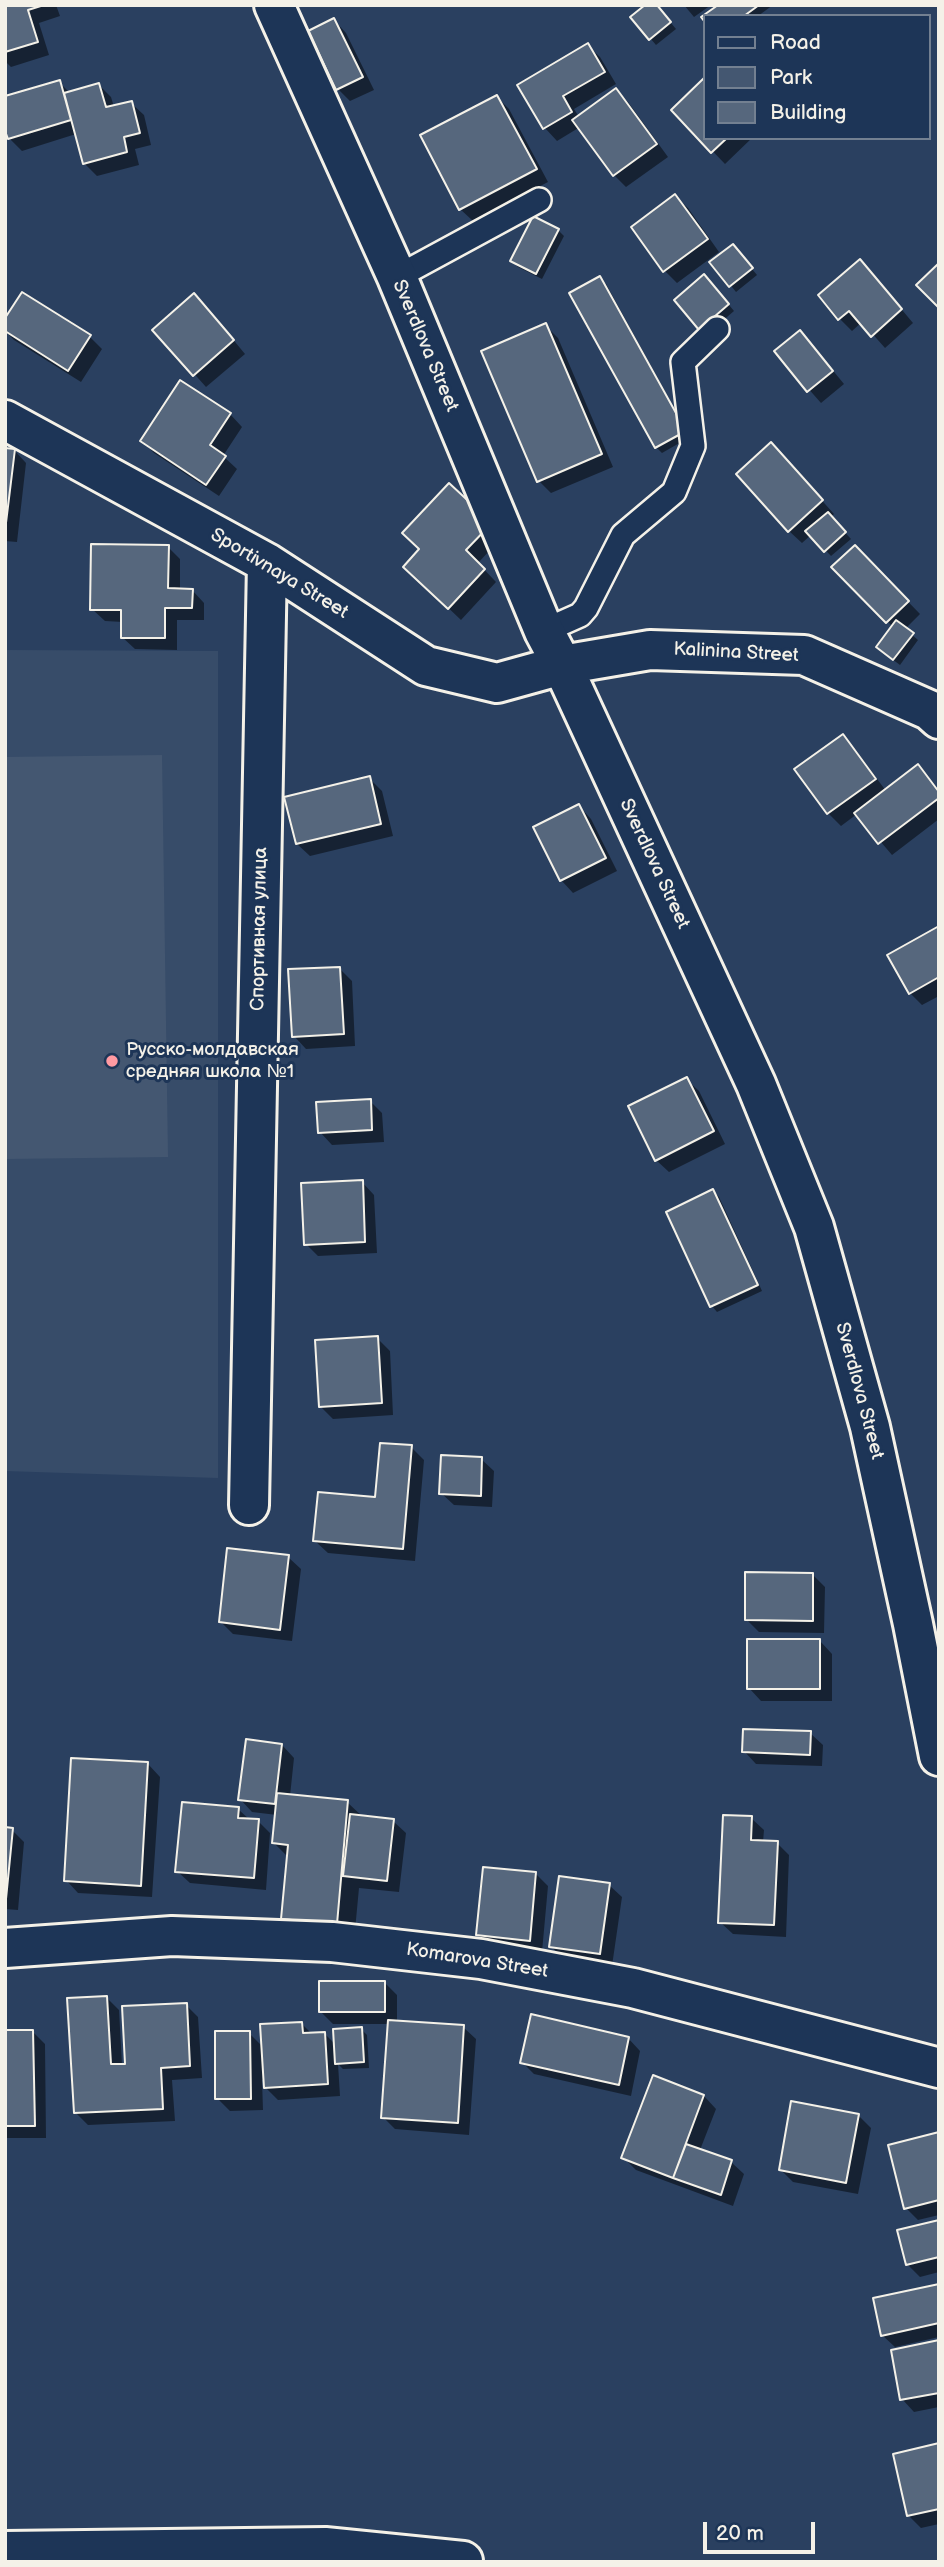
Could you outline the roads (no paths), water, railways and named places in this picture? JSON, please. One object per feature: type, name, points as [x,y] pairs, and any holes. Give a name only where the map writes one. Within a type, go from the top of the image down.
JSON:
[{"type":"street","name":"Sverdlova Street","points":[[274,5],[397,277],[544,631],[756,1084],[814,1227],[870,1427],[914,1623],[939,1755]]},
{"type":"street","name":"Sportivnaya Street","points":[[5,420],[267,563],[426,666],[497,683],[562,665]]},
{"type":"street","name":"Спортивная улица","points":[[249,1505],[267,563]]},
{"type":"street","name":"Kalinina Street","points":[[562,665],[650,650],[804,655],[929,710],[939,719]]},
{"type":"street","name":"Komarova Street","points":[[5,1948],[172,1937],[332,1941],[481,1959],[633,1988],[939,2068]]},
{"type":"street","points":[[5,2552],[325,2547],[463,2561]]},
{"type":"lane","points":[[397,277],[539,200]]},
{"type":"lane","points":[[544,631],[580,615],[623,535],[674,492],[693,446],[683,362],[717,328]]},
{"type":"place","name":"Русско-молдавская средняя школа №1","points":[[112,1061]]}]
